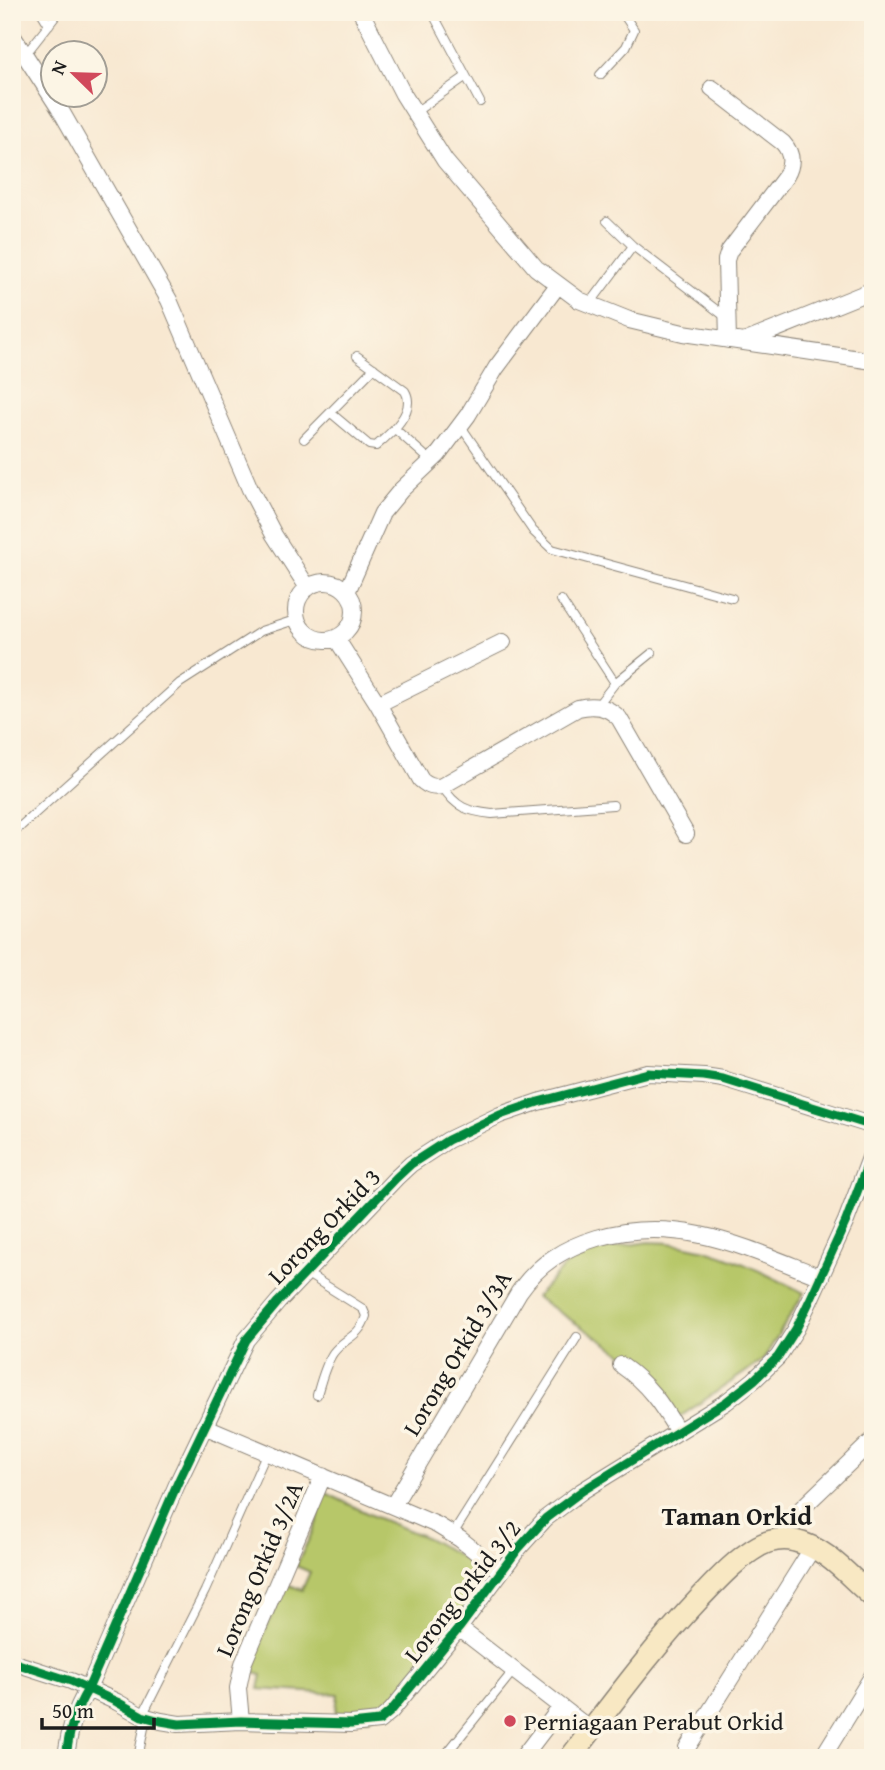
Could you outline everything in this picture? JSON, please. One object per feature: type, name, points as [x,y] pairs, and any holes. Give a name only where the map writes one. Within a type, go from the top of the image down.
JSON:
[{"type":"main road","points":[[570,1758],[682,1617],[738,1560],[760,1545],[776,1540],[793,1540],[813,1547],[830,1558],[873,1597]]},
{"type":"street","points":[[361,12],[414,113],[446,161],[491,218],[536,268],[558,285],[604,312],[652,327],[873,361]]},
{"type":"street","points":[[12,35],[61,111],[169,300],[250,489],[270,528],[308,588]]},
{"type":"street","points":[[712,88],[783,143],[788,149],[791,162],[786,176],[729,251],[726,260],[727,318],[736,341]]},
{"type":"street","points":[[347,592],[382,513],[431,461],[460,425],[496,368],[558,285]]},
{"type":"street","points":[[736,341],[873,289]]},
{"type":"street","points":[[328,582],[339,585],[352,600],[353,618],[350,626],[335,638],[317,638],[302,628],[298,619],[298,601],[308,588],[328,582]]},
{"type":"street","points":[[335,638],[378,704],[421,780],[433,788],[442,786],[578,708],[597,706],[612,711],[619,718],[686,834]]},
{"type":"street","points":[[378,704],[503,642]]},
{"type":"street","name":"Lorong Orkid 3","points":[[66,1758],[72,1719],[88,1689],[204,1426],[246,1340],[264,1317],[411,1164],[448,1140],[500,1115],[635,1076],[659,1073],[723,1079],[873,1126]]},
{"type":"street","name":"Lorong Orkid 3/2","points":[[12,1662],[71,1681],[144,1717],[179,1724],[241,1721],[351,1724],[379,1721],[391,1711],[459,1628],[500,1571],[531,1534],[562,1505],[726,1402],[767,1369],[796,1329],[866,1193],[873,1150]]},
{"type":"street","name":"Lorong Orkid 3/3A","points":[[394,1504],[519,1292],[540,1267],[576,1245],[618,1232],[645,1229],[691,1231],[723,1240],[821,1277]]},
{"type":"street","points":[[621,1365],[653,1392],[678,1432]]},
{"type":"street","name":"Lorong Orkid 3/2","points":[[204,1426],[394,1504],[453,1534],[500,1571]]},
{"type":"street","points":[[799,1511],[873,1440]]},
{"type":"street","name":"Lorong Orkid 3/2A","points":[[241,1721],[239,1675],[323,1476]]},
{"type":"street","points":[[687,1748],[813,1547]]},
{"type":"street","points":[[459,1628],[591,1730]]},
{"type":"street","points":[[822,1758],[873,1675]]},
{"type":"street","points":[[522,1758],[561,1707]]},
{"type":"lane","points":[[41,12],[49,25]]},
{"type":"lane","points":[[25,55],[59,12]]},
{"type":"lane","points":[[432,12],[480,102]]},
{"type":"lane","points":[[600,75],[632,39],[634,30],[622,12]]},
{"type":"lane","points":[[414,113],[465,77]]},
{"type":"lane","points":[[607,221],[633,246],[727,318]]},
{"type":"lane","points":[[589,304],[633,246]]},
{"type":"lane","points":[[331,412],[369,445],[376,446],[395,429],[408,406],[405,391],[357,356]]},
{"type":"lane","points":[[304,439],[374,368]]},
{"type":"lane","points":[[460,425],[533,531],[552,549],[732,598]]},
{"type":"lane","points":[[395,429],[431,461]]},
{"type":"lane","points":[[561,600],[615,683]]},
{"type":"lane","points":[[12,834],[180,683],[261,631],[298,619]]},
{"type":"lane","points":[[597,706],[615,683],[652,653]]},
{"type":"lane","points":[[442,786],[451,800],[473,812],[504,813],[613,805]]},
{"type":"lane","points":[[306,1273],[363,1309],[366,1315],[355,1336],[334,1353],[325,1369],[317,1395]]},
{"type":"lane","points":[[453,1534],[577,1337]]},
{"type":"lane","points":[[138,1758],[144,1717],[205,1591],[267,1452]]},
{"type":"lane","points":[[443,1758],[514,1670]]},
{"type":"green space","points":[[648,1242],[670,1243],[710,1251],[748,1265],[804,1293],[763,1360],[678,1418],[653,1374],[536,1297],[567,1263],[592,1251]]},
{"type":"green space","points":[[322,1491],[427,1538],[470,1562],[478,1575],[475,1594],[450,1630],[385,1710],[367,1719],[335,1718],[338,1694],[259,1689],[262,1675],[249,1672],[250,1662],[287,1584],[302,1590],[310,1572],[296,1566],[318,1520]]},
{"type":"cycle path","points":[[66,1758],[79,1706],[178,1482],[246,1340],[278,1302],[411,1164],[448,1140],[500,1115],[538,1102],[648,1073],[723,1079],[873,1126]]},
{"type":"cycle path","points":[[12,1662],[71,1681],[142,1716],[179,1724],[241,1721],[351,1724],[379,1721],[391,1711],[459,1628],[518,1549],[546,1518],[582,1491],[726,1402],[778,1357],[810,1300],[846,1221],[873,1150]]},
{"type":"place","name":"Perniagaan Perabut Orkid","points":[[510,1721]]},
{"type":"district","name":"Taman Orkid","points":[[737,1515]]}]
